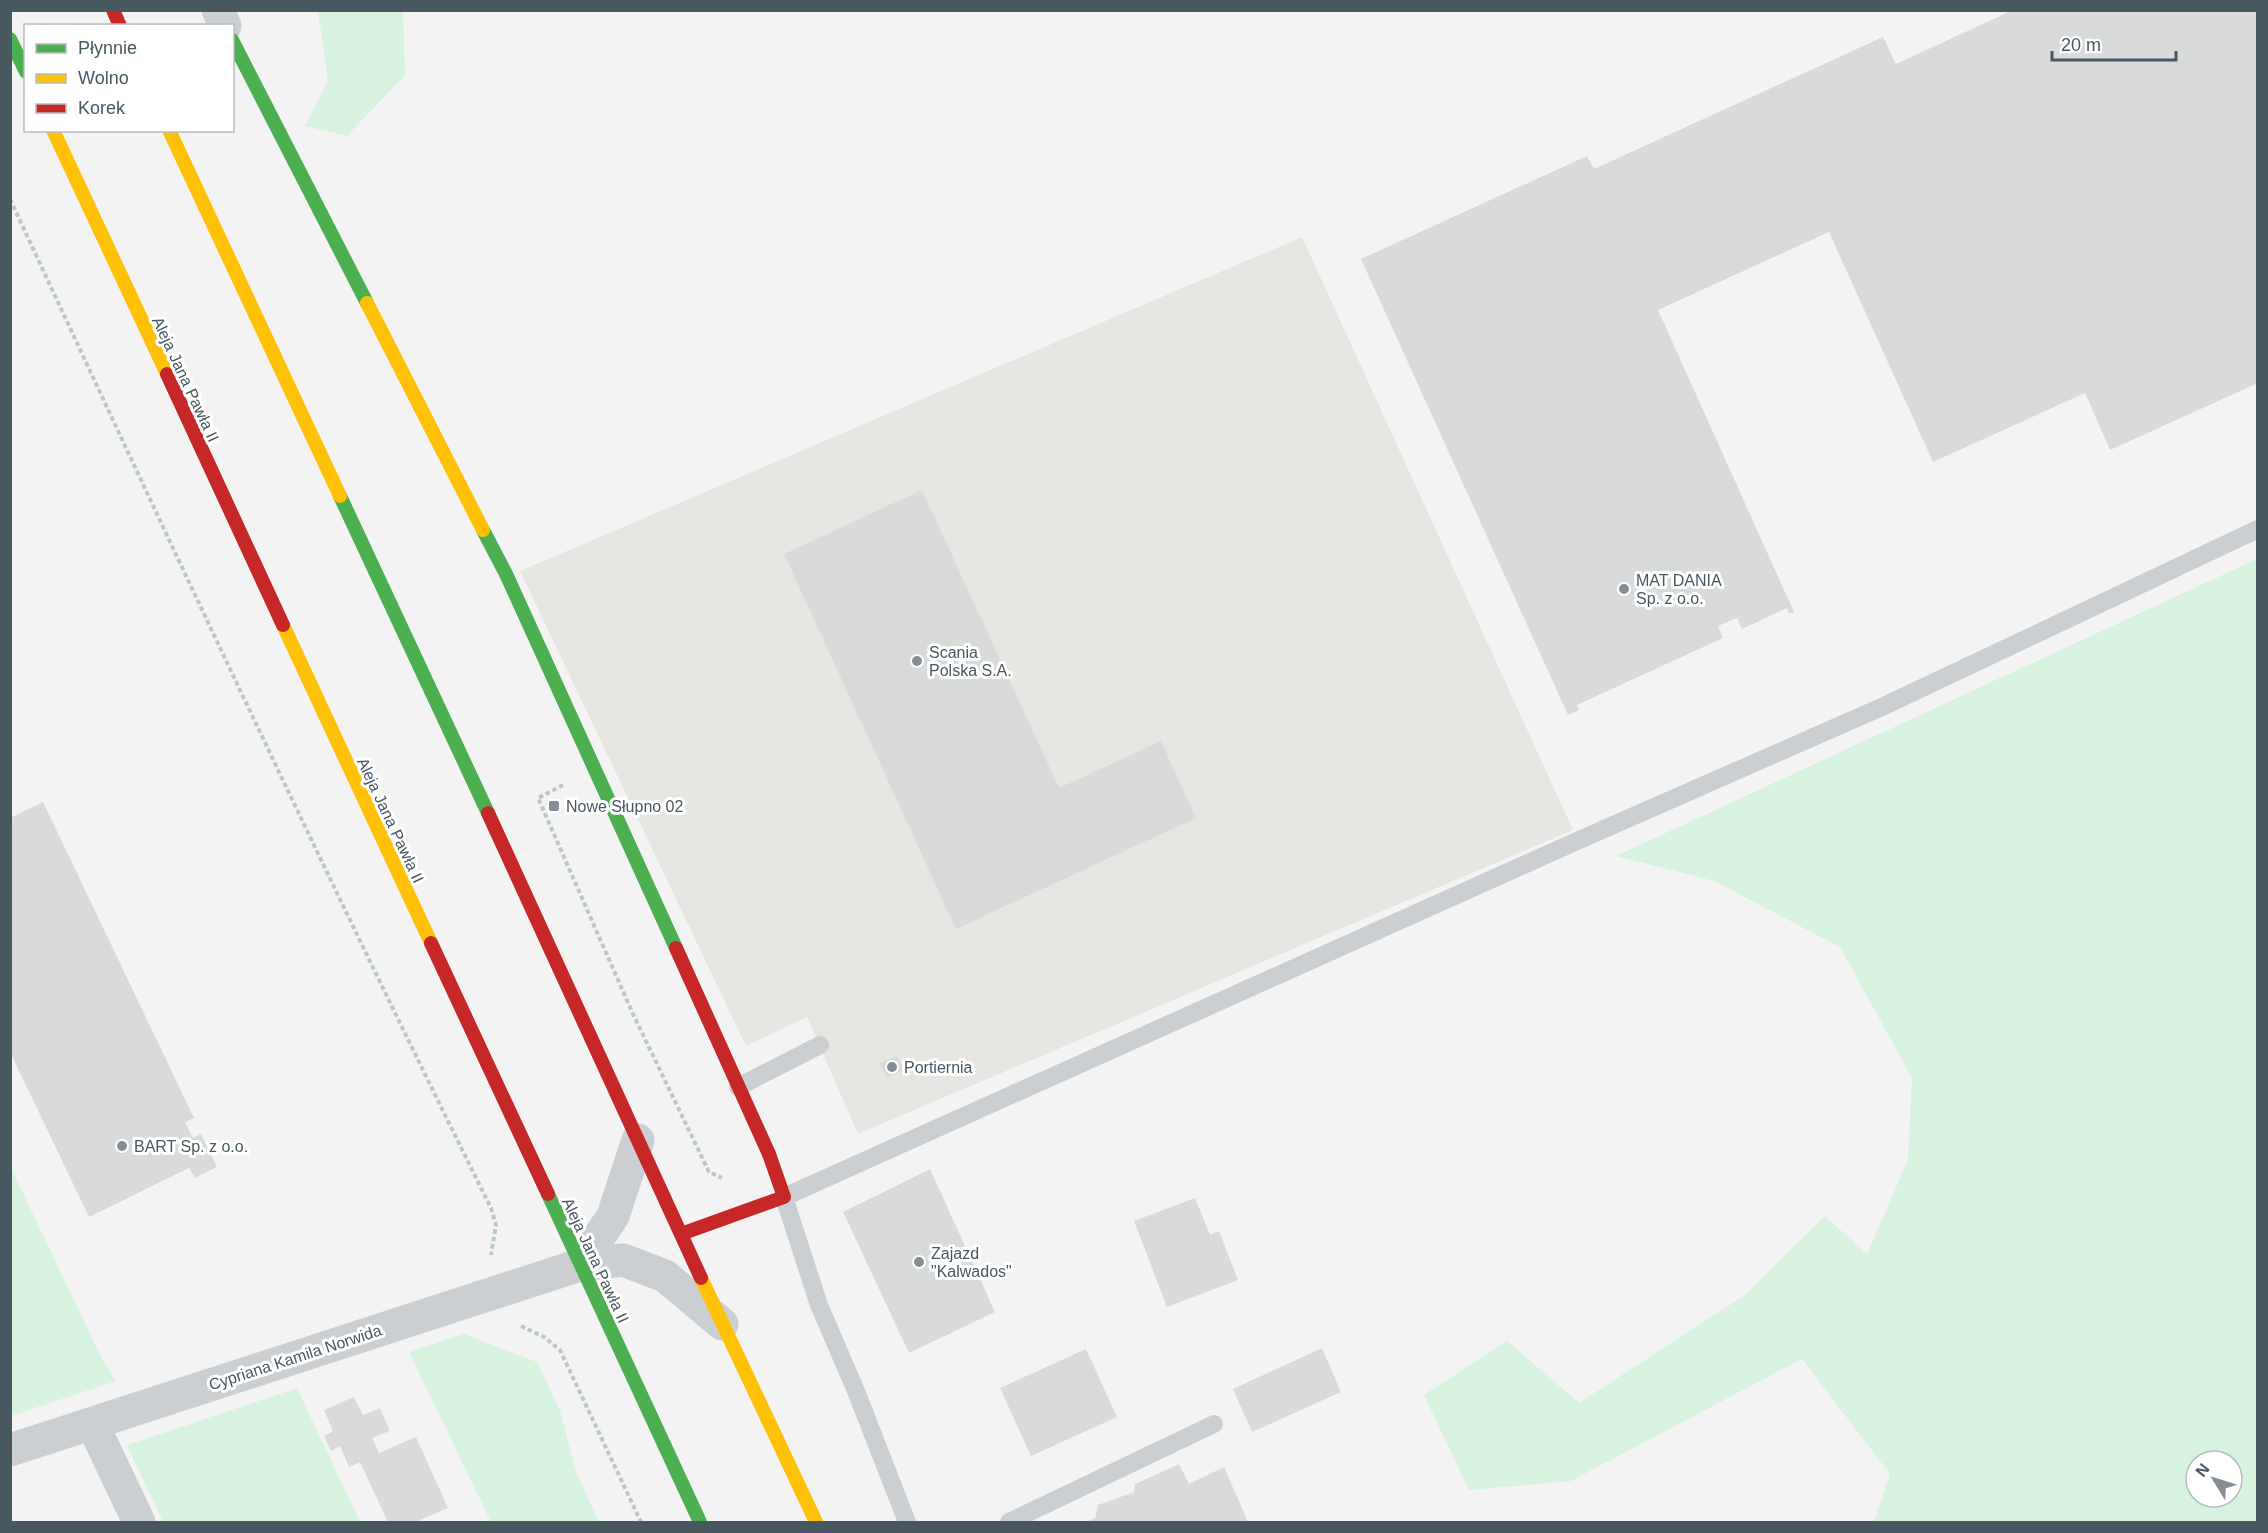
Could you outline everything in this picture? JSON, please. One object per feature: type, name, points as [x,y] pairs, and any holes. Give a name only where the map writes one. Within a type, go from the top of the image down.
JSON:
[{"type":"main road","points":[[113,10],[119,24]]},
{"type":"main road","points":[[10,39],[24,68]]},
{"type":"main road","points":[[234,44],[506,574],[596,769],[772,1164],[784,1197],[681,1234]]},
{"type":"main road","name":"Aleja Jana Pawła II","points":[[54,132],[700,1522]]},
{"type":"main road","points":[[170,132],[492,820],[722,1324],[816,1522]]},
{"type":"street","points":[[218,10],[224,24]]},
{"type":"street","points":[[580,1265],[613,1216],[638,1140]]},
{"type":"street","name":"Cypriana Kamila Norwida","points":[[10,1450],[93,1425],[580,1265],[623,1260],[665,1276],[722,1324]]},
{"type":"street","points":[[93,1425],[139,1522]]},
{"type":"lane","points":[[907,1522],[856,1391],[819,1305],[784,1197],[1577,841],[1884,706],[2258,529]]},
{"type":"lane","points":[[738,1087],[820,1045]]},
{"type":"lane","points":[[1010,1522],[1214,1424]]},
{"type":"path","points":[[10,199],[160,522],[491,1208],[496,1226],[491,1257]]},
{"type":"path","points":[[596,769],[538,798],[633,1014],[709,1172],[727,1180],[772,1164]]},
{"type":"path","points":[[514,1322],[544,1337],[560,1350],[641,1522]]},
{"type":"shaded area","points":[[1302,237],[1573,830],[858,1134],[807,1017],[746,1046],[520,571]]},
{"type":"green space","points":[[318,11],[403,11],[405,75],[347,136],[305,126],[328,81]]},
{"type":"green space","points":[[2257,559],[2257,1522],[1874,1522],[1890,1474],[1802,1359],[1571,1481],[1469,1490],[1424,1395],[1507,1341],[1579,1403],[1745,1295],[1825,1216],[1867,1254],[1908,1160],[1912,1078],[1840,947],[1714,881],[1616,856]]},
{"type":"green space","points":[[11,1168],[102,1359],[116,1381],[11,1416]]},
{"type":"green space","points":[[464,1334],[537,1362],[560,1411],[576,1472],[599,1522],[491,1522],[409,1352]]},
{"type":"green space","points":[[297,1388],[360,1522],[163,1522],[127,1445]]},
{"type":"building","points":[[2013,10],[2258,10],[2258,383],[2110,450],[2085,393],[1933,462],[1829,232],[1658,310],[1794,612],[1789,614],[1787,608],[1742,629],[1737,618],[1718,626],[1723,638],[1577,705],[1579,710],[1568,715],[1361,259],[1587,156],[1594,169],[1883,37],[1896,64]]},
{"type":"building","name":"Scania Polska S.A.","points":[[922,490],[1059,788],[1161,741],[1196,818],[956,929],[784,554]]},
{"type":"building","points":[[43,802],[194,1118],[185,1122],[193,1138],[201,1134],[217,1167],[195,1178],[189,1168],[89,1217],[10,1052],[10,818]]},
{"type":"building","name":"Portiernia","points":[[897,1056],[904,1070],[887,1078],[880,1063]]},
{"type":"building","name":"Zajazd \"Kalwados\"","points":[[930,1169],[995,1312],[909,1353],[843,1212]]},
{"type":"building","points":[[1195,1198],[1210,1235],[1219,1231],[1238,1280],[1167,1307],[1134,1221]]},
{"type":"building","points":[[1322,1348],[1341,1392],[1252,1432],[1233,1389]]},
{"type":"building","points":[[1086,1349],[1117,1417],[1031,1456],[1000,1388]]},
{"type":"building","points":[[354,1397],[363,1415],[380,1408],[390,1431],[372,1438],[379,1453],[416,1437],[448,1508],[415,1522],[388,1522],[360,1462],[349,1467],[340,1446],[331,1451],[324,1436],[333,1431],[324,1410]]},
{"type":"building","points":[[1179,1464],[1189,1484],[1224,1467],[1248,1522],[1086,1522],[1095,1518],[1098,1505],[1134,1492],[1135,1484]]},
{"type":"traffic: fast","points":[[10,39],[24,68]]},
{"type":"traffic: fast","points":[[234,44],[367,303]]},
{"type":"traffic: fast","points":[[340,496],[488,813]]},
{"type":"traffic: fast","points":[[483,530],[506,574],[676,948]]},
{"type":"traffic: fast","points":[[548,1194],[700,1522]]},
{"type":"traffic: slow","points":[[54,132],[167,374]]},
{"type":"traffic: slow","points":[[170,132],[340,496]]},
{"type":"traffic: slow","points":[[367,303],[483,530]]},
{"type":"traffic: slow","points":[[283,625],[431,943]]},
{"type":"traffic: slow","points":[[701,1278],[816,1522]]},
{"type":"traffic: jam","points":[[113,10],[119,24]]},
{"type":"traffic: jam","points":[[167,374],[283,625]]},
{"type":"traffic: jam","points":[[488,813],[701,1278]]},
{"type":"traffic: jam","points":[[431,943],[548,1194]]},
{"type":"traffic: jam","points":[[676,948],[769,1154],[784,1197],[681,1234]]},
{"type":"place","name":"MAT DANIA Sp. z o.o.","points":[[1624,589]]},
{"type":"place","name":"Scania Polska S.A.","points":[[917,661]]},
{"type":"place","name":"Nowe Słupno 02","points":[[554,806]]},
{"type":"place","name":"Portiernia","points":[[892,1067]]},
{"type":"place","name":"BART Sp. z o.o.","points":[[122,1146]]},
{"type":"place","name":"Zajazd \"Kalwados\"","points":[[919,1262]]}]
